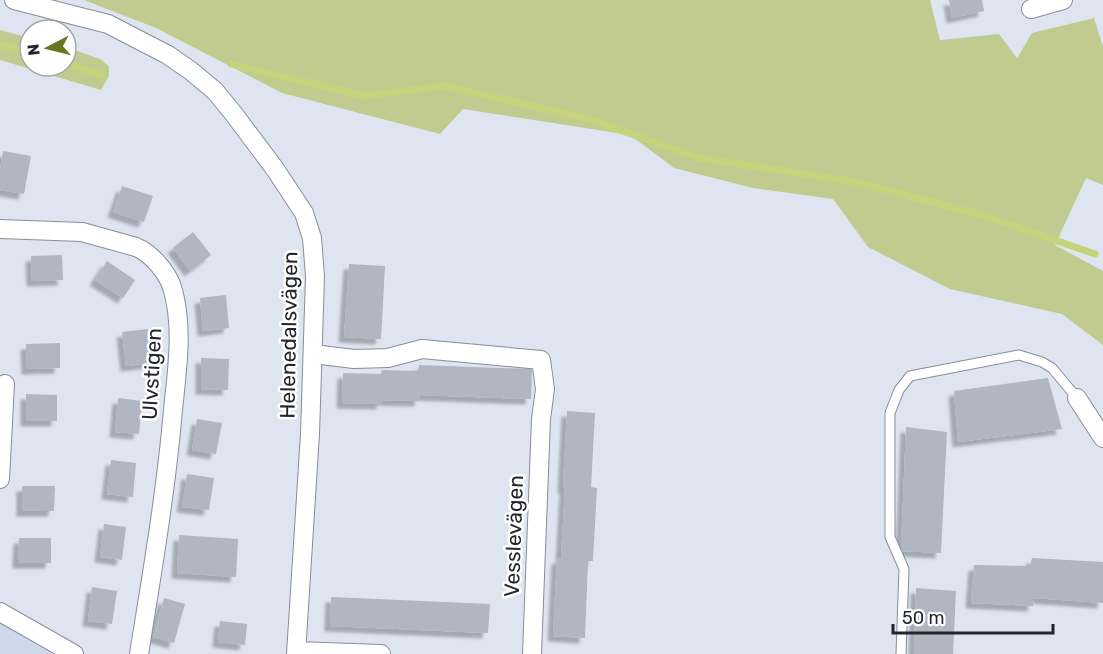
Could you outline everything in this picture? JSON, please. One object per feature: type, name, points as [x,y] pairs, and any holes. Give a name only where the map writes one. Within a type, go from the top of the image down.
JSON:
[{"type":"street","name":"Helenedalsvägen","points":[[14,0],[108,24],[168,55],[191,71],[234,113],[304,213],[312,238],[315,276],[313,354],[296,652]]},
{"type":"street","points":[[1031,9],[1063,0]]},
{"type":"street","name":"Ulvstigen","points":[[0,229],[82,232],[136,247],[156,262],[171,286],[179,327],[177,371],[167,476],[139,654]]},
{"type":"street","name":"Vesslevägen","points":[[313,354],[354,359],[388,358],[422,349],[541,360],[544,389],[532,654]]},
{"type":"street","points":[[0,479],[5,384]]},
{"type":"street","points":[[1077,398],[1103,438]]},
{"type":"street","points":[[0,612],[74,654]]},
{"type":"street","points":[[296,652],[381,654]]},
{"type":"lane","points":[[901,654],[904,569],[890,537],[890,413],[899,390],[910,376],[1019,355],[1042,362],[1052,368],[1077,398]]},
{"type":"shaded area","points":[[0,617],[69,654],[0,654]]},
{"type":"green space","points":[[84,0],[930,0],[940,40],[999,34],[1017,58],[1032,33],[1094,18],[1103,47],[1103,185],[1086,178],[1055,245],[1103,271],[1103,345],[1062,314],[950,289],[868,247],[833,199],[753,188],[674,168],[630,135],[463,109],[440,134],[282,93],[156,28]]},
{"type":"green space","points":[[0,30],[18,35],[18,65],[0,60]]},
{"type":"green space","points":[[78,51],[100,59],[109,66],[109,76],[101,90],[61,78],[78,78]]},
{"type":"building","points":[[949,0],[982,0],[984,11],[952,18]]},
{"type":"building","points":[[3,151],[31,156],[24,194],[0,190]]},
{"type":"building","points":[[122,186],[153,196],[144,222],[113,212]]},
{"type":"building","points":[[193,232],[211,255],[190,271],[173,248]]},
{"type":"building","points":[[62,255],[63,280],[32,281],[31,256]]},
{"type":"building","points":[[107,261],[135,280],[123,298],[95,280]]},
{"type":"building","points":[[349,264],[385,266],[381,339],[344,337]]},
{"type":"building","points":[[226,295],[229,328],[203,331],[200,298]]},
{"type":"building","points":[[148,329],[152,363],[126,366],[122,332]]},
{"type":"building","points":[[60,343],[60,368],[27,369],[26,344]]},
{"type":"building","points":[[201,358],[229,359],[228,390],[201,389]]},
{"type":"building","points":[[419,365],[532,369],[531,399],[420,395],[420,401],[382,400],[382,404],[342,403],[343,373],[381,374],[382,370],[418,371]]},
{"type":"building","points":[[1048,378],[1062,429],[958,442],[954,391]]},
{"type":"building","points":[[26,394],[57,395],[57,421],[26,421]]},
{"type":"building","points":[[118,398],[142,401],[139,434],[115,432]]},
{"type":"building","points":[[567,411],[595,413],[591,487],[597,488],[593,561],[588,561],[585,638],[553,636],[557,558],[561,559]]},
{"type":"building","points":[[197,419],[222,423],[216,454],[192,450]]},
{"type":"building","points":[[906,427],[947,432],[941,553],[901,551]]},
{"type":"building","points":[[111,460],[136,463],[133,497],[107,494]]},
{"type":"building","points":[[187,474],[214,478],[209,510],[182,507]]},
{"type":"building","points":[[22,486],[55,486],[54,511],[22,511]]},
{"type":"building","points":[[104,524],[126,527],[122,560],[100,557]]},
{"type":"building","points":[[179,535],[238,539],[236,577],[177,573]]},
{"type":"building","points":[[19,538],[51,538],[51,563],[18,563]]},
{"type":"building","points":[[1032,558],[1103,562],[1103,603],[1034,598],[1033,606],[971,603],[974,565],[1030,566]]},
{"type":"building","points":[[92,587],[117,591],[112,624],[88,621]]},
{"type":"building","points":[[916,588],[956,591],[953,654],[914,654]]},
{"type":"building","points":[[331,597],[490,604],[488,633],[330,626]]},
{"type":"building","points":[[164,598],[185,604],[174,643],[153,637]]},
{"type":"building","points":[[220,621],[247,624],[245,645],[218,642]]},
{"type":"waterway","points":[[0,44],[18,49]]},
{"type":"waterway","points":[[231,64],[364,96],[445,86],[585,118],[700,158],[856,182],[985,216],[1095,254]]},
{"type":"waterway","points":[[78,68],[102,75]]}]
